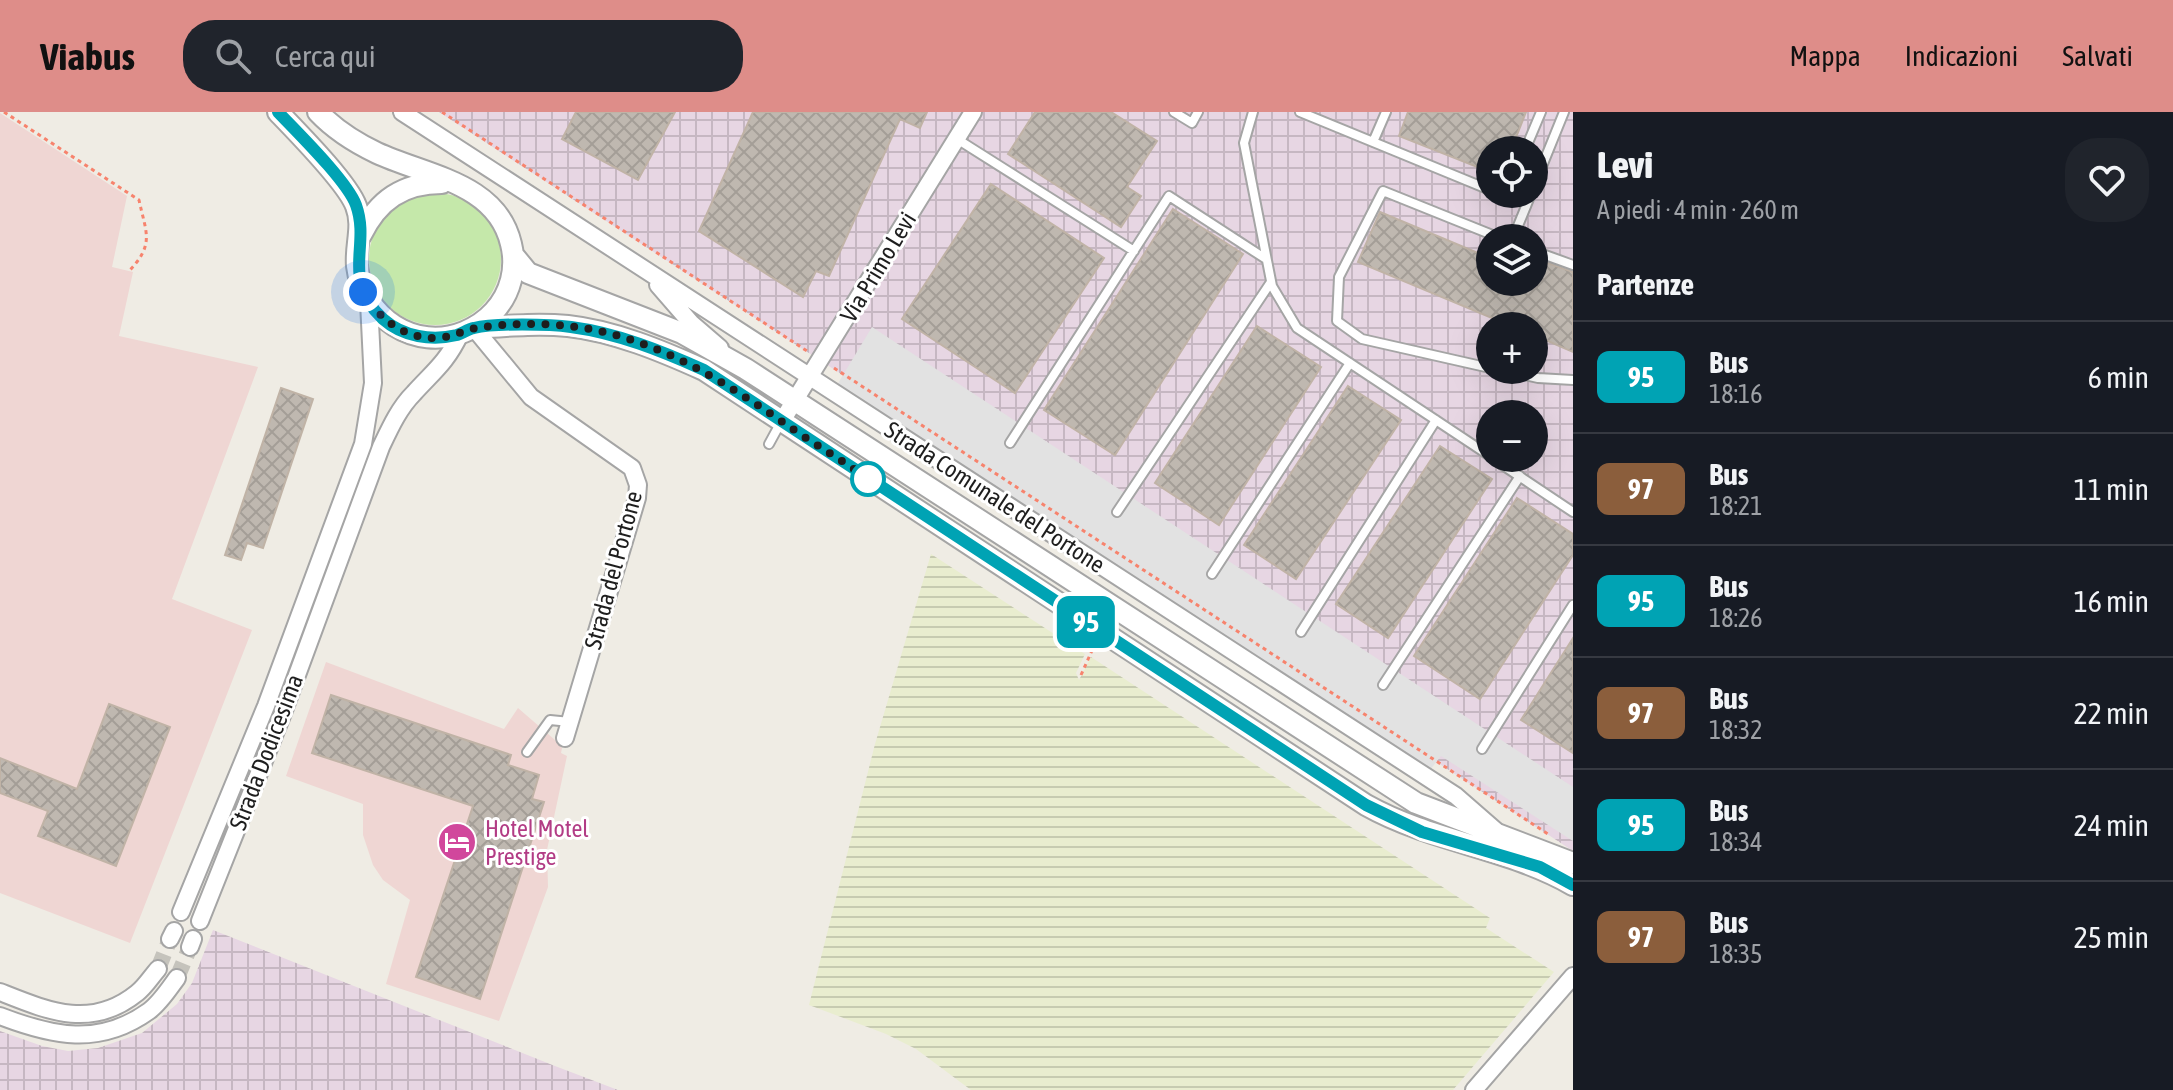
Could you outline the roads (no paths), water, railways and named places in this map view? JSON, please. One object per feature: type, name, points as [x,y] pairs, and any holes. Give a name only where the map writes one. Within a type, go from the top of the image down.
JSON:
[{"type":"street","points":[[278,112],[352,197],[357,209],[360,236],[357,264],[363,292],[384,319],[417,336],[437,338],[467,331],[555,325],[610,335],[704,370],[1366,805],[1422,832],[1540,867],[1573,885]]},
{"type":"street","points":[[318,112],[356,143],[477,193],[495,208],[508,228],[514,256],[512,278],[505,296],[491,315],[467,331]]},
{"type":"street","name":"Strada Comunale del Portone","points":[[402,112],[1456,796],[1505,838]]},
{"type":"street","name":"Via Primo Levi","points":[[782,421],[973,112]]},
{"type":"street","points":[[360,236],[371,215],[387,198],[407,186],[450,183]]},
{"type":"street","name":"Strada Comunale del Portone","points":[[514,256],[528,273],[538,278],[682,333],[746,369],[1416,803],[1573,863]]},
{"type":"street","name":"Strada Comunale del Portone","points":[[641,267],[691,323],[746,369]]},
{"type":"street","name":"Strada Dodicesima","points":[[181,912],[266,706],[363,444],[373,383],[369,302]]},
{"type":"street","name":"Strada Dodicesima","points":[[200,921],[283,713],[381,447],[396,416],[413,393],[441,367],[467,331]]},
{"type":"street","name":"Strada del Portone","points":[[467,331],[531,397],[632,468],[637,476],[637,498],[568,730]]},
{"type":"street","points":[[314,576],[330,583]]},
{"type":"street","points":[[0,992],[66,1015],[88,1015],[112,1008],[138,993],[158,969]]},
{"type":"street","points":[[1474,1090],[1573,976]]},
{"type":"street","points":[[0,1016],[34,1029],[66,1036],[93,1034],[119,1028],[151,1010],[177,978]]},
{"type":"lane","points":[[1174,112],[1192,123],[1198,112]]},
{"type":"lane","points":[[1253,112],[1244,143],[1266,259],[1271,282],[1297,328],[1476,447]]},
{"type":"lane","points":[[1300,112],[1476,184]]},
{"type":"lane","points":[[1373,142],[1386,112]]},
{"type":"lane","points":[[1531,136],[1541,112]]},
{"type":"lane","points":[[1548,151],[1564,112]]},
{"type":"lane","points":[[957,139],[1134,251]]},
{"type":"lane","points":[[1476,228],[1383,191],[1339,277],[1337,321],[1362,339],[1476,365]]},
{"type":"lane","points":[[1010,443],[1169,196],[1266,259]]},
{"type":"lane","points":[[1548,256],[1573,265]]},
{"type":"lane","points":[[1117,512],[1271,282]]},
{"type":"lane","points":[[1212,574],[1350,363]]},
{"type":"lane","points":[[1548,379],[1573,380]]},
{"type":"lane","points":[[1301,632],[1436,420]]},
{"type":"lane","points":[[769,444],[782,421]]},
{"type":"lane","points":[[1514,472],[1573,512]]},
{"type":"lane","points":[[1383,685],[1520,476]]},
{"type":"lane","points":[[1482,749],[1573,605]]},
{"type":"lane","points":[[527,752],[550,720],[568,730]]},
{"type":"tunnel","points":[[158,969],[170,939]]},
{"type":"tunnel","points":[[177,978],[190,947]]},
{"type":"place","name":"Hotel Motel Prestige","points":[[457,842]]}]
